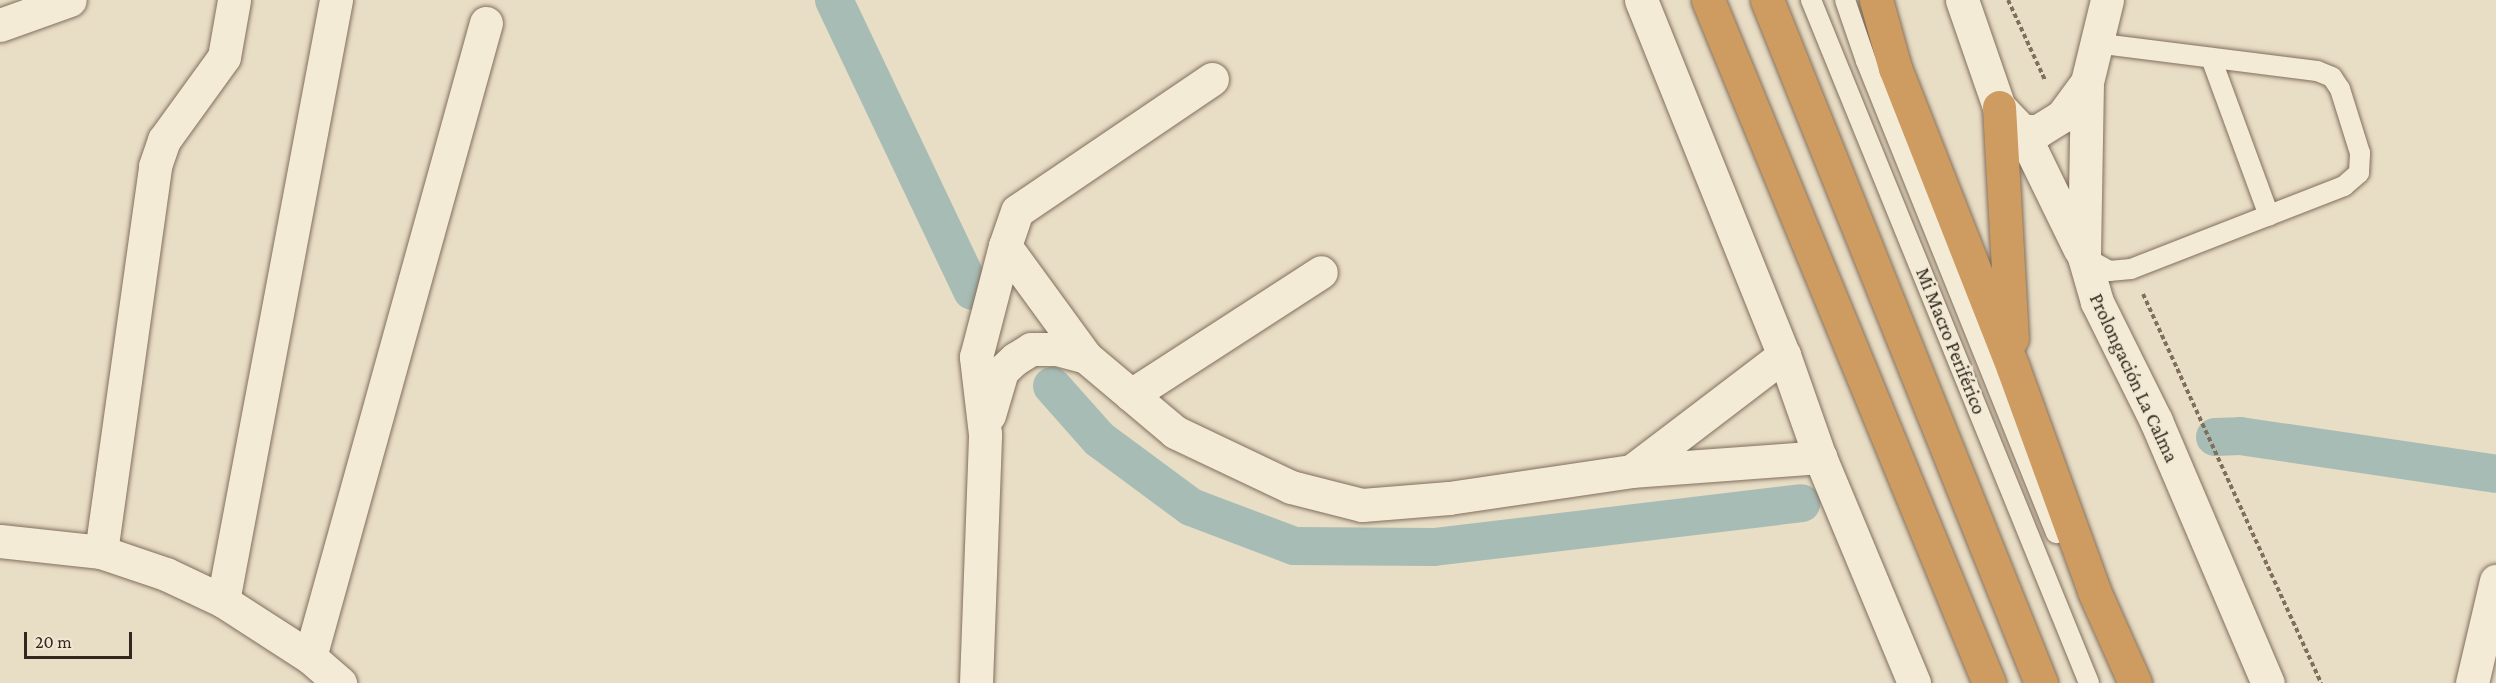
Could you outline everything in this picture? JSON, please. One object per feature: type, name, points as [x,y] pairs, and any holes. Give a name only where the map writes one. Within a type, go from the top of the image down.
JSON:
[{"type":"highway","points":[[1708,0],[1989,683]]},
{"type":"highway","points":[[1767,0],[2042,683]]},
{"type":"highway","points":[[1876,0],[1895,68],[2013,368],[2094,591],[2135,683]]},
{"type":"highway","points":[[1999,107],[2013,368]]},
{"type":"street","points":[[0,25],[70,0]]},
{"type":"street","points":[[101,552],[155,166],[164,140],[224,57],[234,0]]},
{"type":"street","points":[[224,601],[336,0]]},
{"type":"street","points":[[1641,0],[1784,355],[1820,457],[1914,683]]},
{"type":"street","points":[[1962,0],[1999,107],[2022,130],[2084,257]]},
{"type":"street","name":"Prolongación La Calma","points":[[2107,0],[2087,82],[2084,257],[2097,302],[2156,421],[2261,671]]},
{"type":"street","points":[[310,657],[486,23]]},
{"type":"street","points":[[976,683],[985,434],[976,357],[1005,246],[1017,210],[1212,79]]},
{"type":"street","name":"Prolongación La Calma","points":[[2022,130],[2037,131],[2061,116],[2087,82]]},
{"type":"street","points":[[1005,246],[1086,357],[1175,432],[1260,474],[1323,498],[1362,505],[1449,498],[1631,471],[1820,457]]},
{"type":"street","points":[[1131,395],[1321,272]]},
{"type":"street","points":[[985,434],[994,388],[1002,371],[1015,359],[1031,349],[1058,349],[1086,357]]},
{"type":"street","points":[[1631,471],[1694,427],[1756,373],[1784,355]]},
{"type":"street","points":[[0,541],[101,552],[166,574],[224,601],[310,657],[340,683]]},
{"type":"street","points":[[2472,683],[2496,581]]},
{"type":"lane","name":"Mi Macro Periférico","points":[[1811,0],[2089,683]]},
{"type":"lane","name":"Mi Macro Periférico","points":[[1845,0],[1866,61],[2117,683]]},
{"type":"lane","points":[[2084,257],[2109,271],[2131,269],[2344,186],[2359,173],[2360,153],[2340,90],[2332,77],[2317,71],[2096,43]]},
{"type":"lane","points":[[2211,58],[2269,216]]},
{"type":"path","points":[[2008,0],[2061,116]]},
{"type":"path","points":[[2131,269],[2321,683]]},
{"type":"waterway","points":[[834,0],[972,291]]},
{"type":"waterway","points":[[1052,386],[1099,439],[1191,507],[1294,546],[1434,547],[1801,503]]},
{"type":"waterway","points":[[2215,437],[2240,436],[2496,474]]}]
